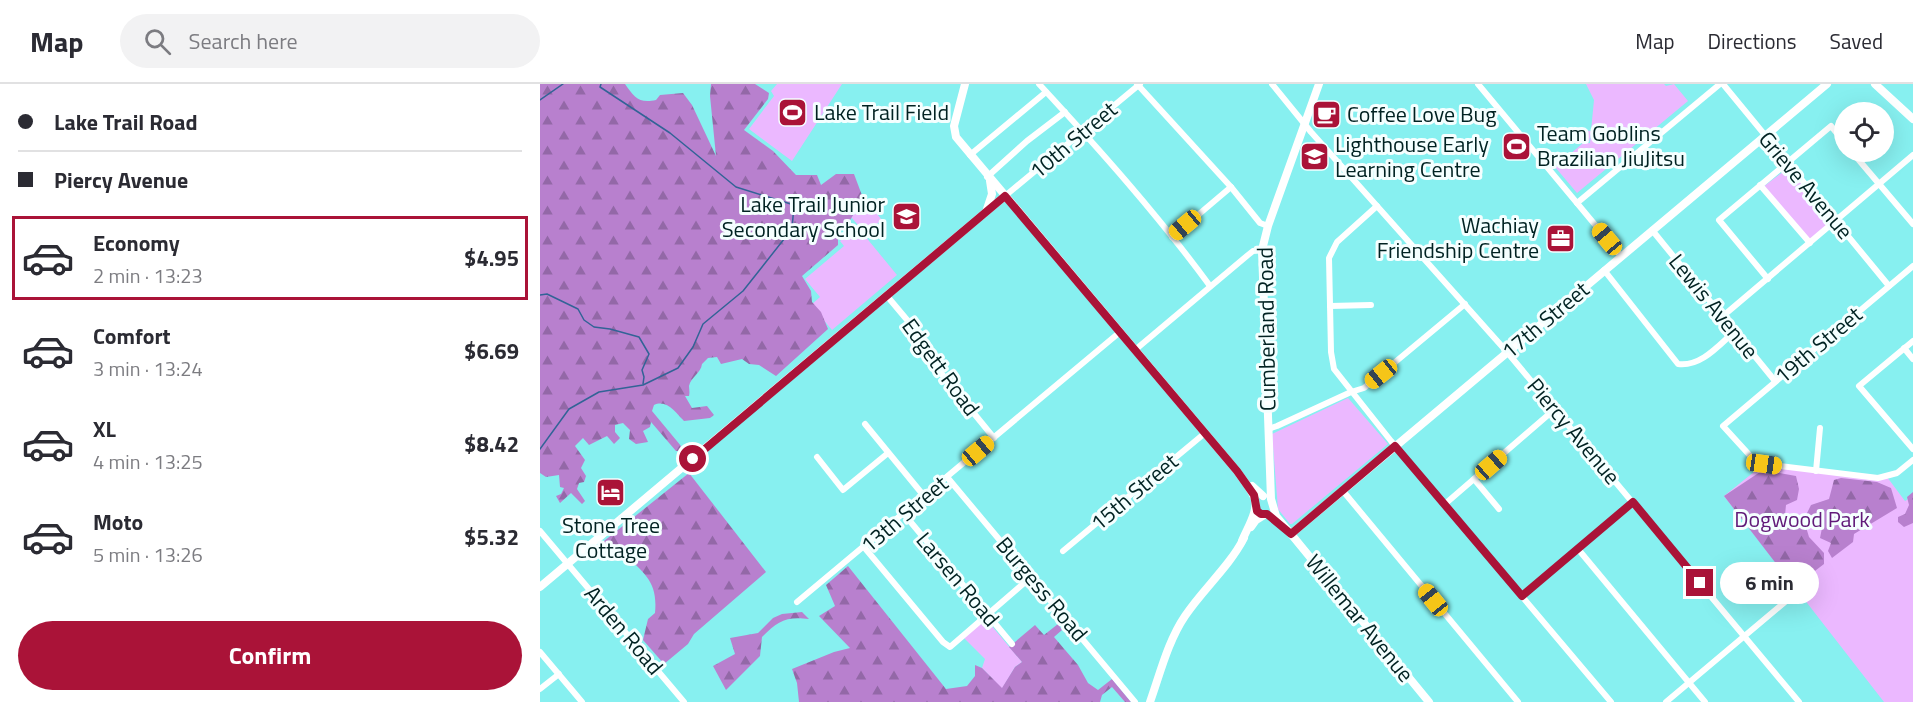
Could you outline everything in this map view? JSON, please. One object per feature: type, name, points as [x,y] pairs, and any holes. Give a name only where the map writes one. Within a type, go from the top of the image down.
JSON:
[{"type":"street","points":[[965,84],[954,130],[956,137],[1262,500],[1268,513]]},
{"type":"street","points":[[1039,84],[1083,131],[1210,286]]},
{"type":"street","points":[[1139,84],[1260,223],[1268,226]]},
{"type":"street","name":"10th Street","points":[[1005,196],[1139,84]]},
{"type":"street","name":"Piercy Avenue","points":[[1272,84],[1507,352],[1799,702]]},
{"type":"street","name":"Cumberland Road","points":[[1150,702],[1178,627],[1189,609],[1235,555],[1271,476],[1262,250],[1268,226],[1319,84]]},
{"type":"street","points":[[1478,84],[1621,256]]},
{"type":"street","points":[[1577,203],[1722,84]]},
{"type":"street","name":"Grieve Avenue","points":[[1722,84],[1889,286]]},
{"type":"street","name":"17th Street","points":[[1291,534],[1827,84]]},
{"type":"street","points":[[1875,84],[1913,119]]},
{"type":"street","points":[[970,155],[1046,92]]},
{"type":"street","points":[[988,177],[1027,141],[1065,112]]},
{"type":"street","points":[[1768,279],[1719,219],[1831,126],[1834,130]]},
{"type":"street","points":[[1723,316],[1913,155]]},
{"type":"street","points":[[1860,162],[1913,224]]},
{"type":"street","points":[[984,214],[992,199],[988,177]]},
{"type":"street","points":[[1760,185],[1810,243]]},
{"type":"street","points":[[1172,237],[1231,187]]},
{"type":"street","points":[[540,587],[1005,196]]},
{"type":"street","points":[[1377,206],[1337,242],[1329,258],[1331,352],[1334,369],[1395,446],[1611,702]]},
{"type":"street","name":"Lewis Avenue","points":[[1652,230],[1776,381]]},
{"type":"street","points":[[1135,350],[1248,255],[1262,250]]},
{"type":"street","name":"19th Street","points":[[1816,471],[1764,464],[1754,459],[1723,426],[1913,266]]},
{"type":"street","points":[[1604,270],[1678,364],[1687,365],[1699,362],[1735,332]]},
{"type":"street","name":"Edgett Road","points":[[888,296],[929,346],[941,373],[993,438]]},
{"type":"street","points":[[1268,429],[1364,388],[1465,304]]},
{"type":"street","points":[[1330,306],[1371,305]]},
{"type":"street","name":"13th Street","points":[[797,602],[1120,332]]},
{"type":"street","points":[[1913,341],[1859,386],[1913,449]]},
{"type":"street","points":[[1904,348],[1913,359]]},
{"type":"street","points":[[1445,504],[1555,409]]},
{"type":"street","points":[[865,424],[924,496]]},
{"type":"street","points":[[1820,428],[1816,471],[1878,478],[1897,473],[1913,460]]},
{"type":"street","name":"15th Street","points":[[1063,551],[1205,433]]},
{"type":"street","points":[[817,457],[843,490],[888,453]]},
{"type":"street","name":"Burgess Road","points":[[947,477],[1135,702]]},
{"type":"street","points":[[1474,479],[1499,509]]},
{"type":"street","points":[[1342,491],[1518,702]]},
{"type":"street","name":"Willemar Avenue","points":[[1262,500],[1258,513],[1268,513],[1291,534],[1429,702]]},
{"type":"street","points":[[1522,596],[1633,502]]},
{"type":"street","name":"Cumberland Road","points":[[1242,541],[1256,520],[1268,513]]},
{"type":"street","name":"Larsen Road","points":[[904,514],[1012,644]]},
{"type":"street","name":"Arden Road","points":[[540,531],[684,702]]},
{"type":"street","points":[[864,547],[943,642],[950,647],[1031,577]]},
{"type":"street","points":[[1578,549],[1705,702]]},
{"type":"street","points":[[1666,702],[1785,602]]},
{"type":"street","points":[[540,652],[582,702]]},
{"type":"street","points":[[540,689],[559,674]]},
{"type":"green space","points":[[540,84],[625,84],[634,96],[645,101],[656,100],[660,95],[683,93],[692,105],[716,156],[710,96],[711,84],[755,84],[769,93],[768,99],[744,130],[773,151],[796,175],[817,175],[821,185],[836,174],[854,174],[863,198],[849,222],[838,233],[838,245],[802,276],[811,291],[812,302],[821,312],[828,329],[776,376],[759,365],[749,364],[742,359],[721,364],[717,357],[708,358],[690,383],[689,396],[685,396],[692,408],[707,406],[714,415],[710,418],[684,421],[667,405],[654,405],[652,411],[681,446],[680,451],[676,451],[651,422],[650,427],[643,431],[648,442],[636,444],[629,439],[630,430],[623,423],[615,425],[615,432],[620,438],[614,444],[607,436],[589,445],[583,438],[575,446],[585,460],[581,468],[586,476],[577,489],[585,501],[582,504],[571,493],[560,503],[556,496],[561,494],[564,488],[560,487],[559,475],[546,477],[540,473]]},
{"type":"green space","name":"Lake Trail Field","points":[[777,84],[842,84],[792,161],[749,129],[774,96],[771,91]]},
{"type":"green space","points":[[1586,84],[1664,84],[1666,86],[1674,84],[1688,101],[1577,193],[1555,167],[1583,143],[1590,143],[1591,133],[1589,142],[1580,140],[1582,130],[1591,131],[1594,100]]},
{"type":"green space","points":[[1788,168],[1833,220],[1809,240],[1763,187]]},
{"type":"green space","points":[[868,203],[882,220],[865,233],[851,217]]},
{"type":"green space","points":[[853,230],[860,230],[897,275],[832,330],[811,305],[820,297],[805,279],[844,246],[840,241]]},
{"type":"green space","points":[[1348,398],[1388,444],[1290,524],[1278,509],[1272,434]]},
{"type":"green space","name":"Dogwood Park","points":[[1764,464],[1887,477],[1905,501],[1913,496],[1913,702],[1884,702],[1724,496]]},
{"type":"green space","points":[[1763,470],[1796,476],[1799,489],[1797,500],[1786,505],[1785,515],[1806,527],[1809,537],[1824,553],[1824,564],[1794,587],[1724,496]]},
{"type":"green space","points":[[689,473],[766,572],[694,634],[688,644],[664,664],[643,640],[648,619],[655,613],[654,594],[649,579],[624,554],[607,554],[599,545]]},
{"type":"green space","points":[[1841,478],[1877,482],[1891,488],[1897,508],[1854,534],[1853,542],[1832,558],[1828,551],[1831,543],[1820,538],[1822,528],[1804,519],[1811,505],[1829,499],[1834,480]]},
{"type":"green space","points":[[1913,492],[1913,523],[1904,527],[1898,522],[1898,517],[1905,514],[1909,505],[1907,497]]},
{"type":"green space","points":[[848,566],[946,689],[967,686],[975,676],[975,665],[982,668],[1002,688],[1015,667],[1022,662],[1009,647],[1035,625],[1044,635],[1058,624],[1062,630],[1054,637],[1078,665],[1088,683],[1098,690],[1112,679],[1131,702],[1125,702],[1112,687],[1102,695],[1100,702],[799,702],[797,683],[792,669],[850,648],[819,616],[835,606],[826,585]]},
{"type":"green space","points":[[802,612],[809,619],[788,619],[773,627],[762,637],[760,656],[726,690],[713,666],[735,654],[730,638],[758,633],[773,618],[782,614]]},
{"type":"green space","points":[[986,619],[1022,662],[1015,667],[1002,689],[982,668],[985,659],[962,636]]},
{"type":"waterway","points":[[540,100],[563,84]]},
{"type":"waterway","points":[[540,449],[569,409],[599,392],[643,385],[678,368],[693,347],[703,324],[743,291],[792,229],[794,205],[736,187],[670,133],[600,87],[601,84]]},
{"type":"waterway","points":[[540,295],[547,294],[578,309],[584,320],[594,327],[639,337],[649,354],[642,370],[643,384]]},
{"type":"place","name":"Lake Trail Field","points":[[793,112]]},
{"type":"place","name":"Coffee Love Bug","points":[[1326,114]]},
{"type":"place","name":"Team Goblins Brazilian JiuJitsu","points":[[1516,146]]},
{"type":"place","name":"Lighthouse Early Learning Centre","points":[[1314,157]]},
{"type":"place","name":"Lake Trail Junior Secondary School","points":[[906,217]]},
{"type":"place","name":"Wachiay Friendship Centre","points":[[1560,238]]},
{"type":"place","name":"Stone Tree Cottage","points":[[611,493]]},
{"type":"route","points":[[693,459],[1005,196],[1237,471],[1254,495],[1257,511],[1264,515],[1267,514],[1291,534],[1395,446],[1522,596],[1633,502],[1700,583]]}]
